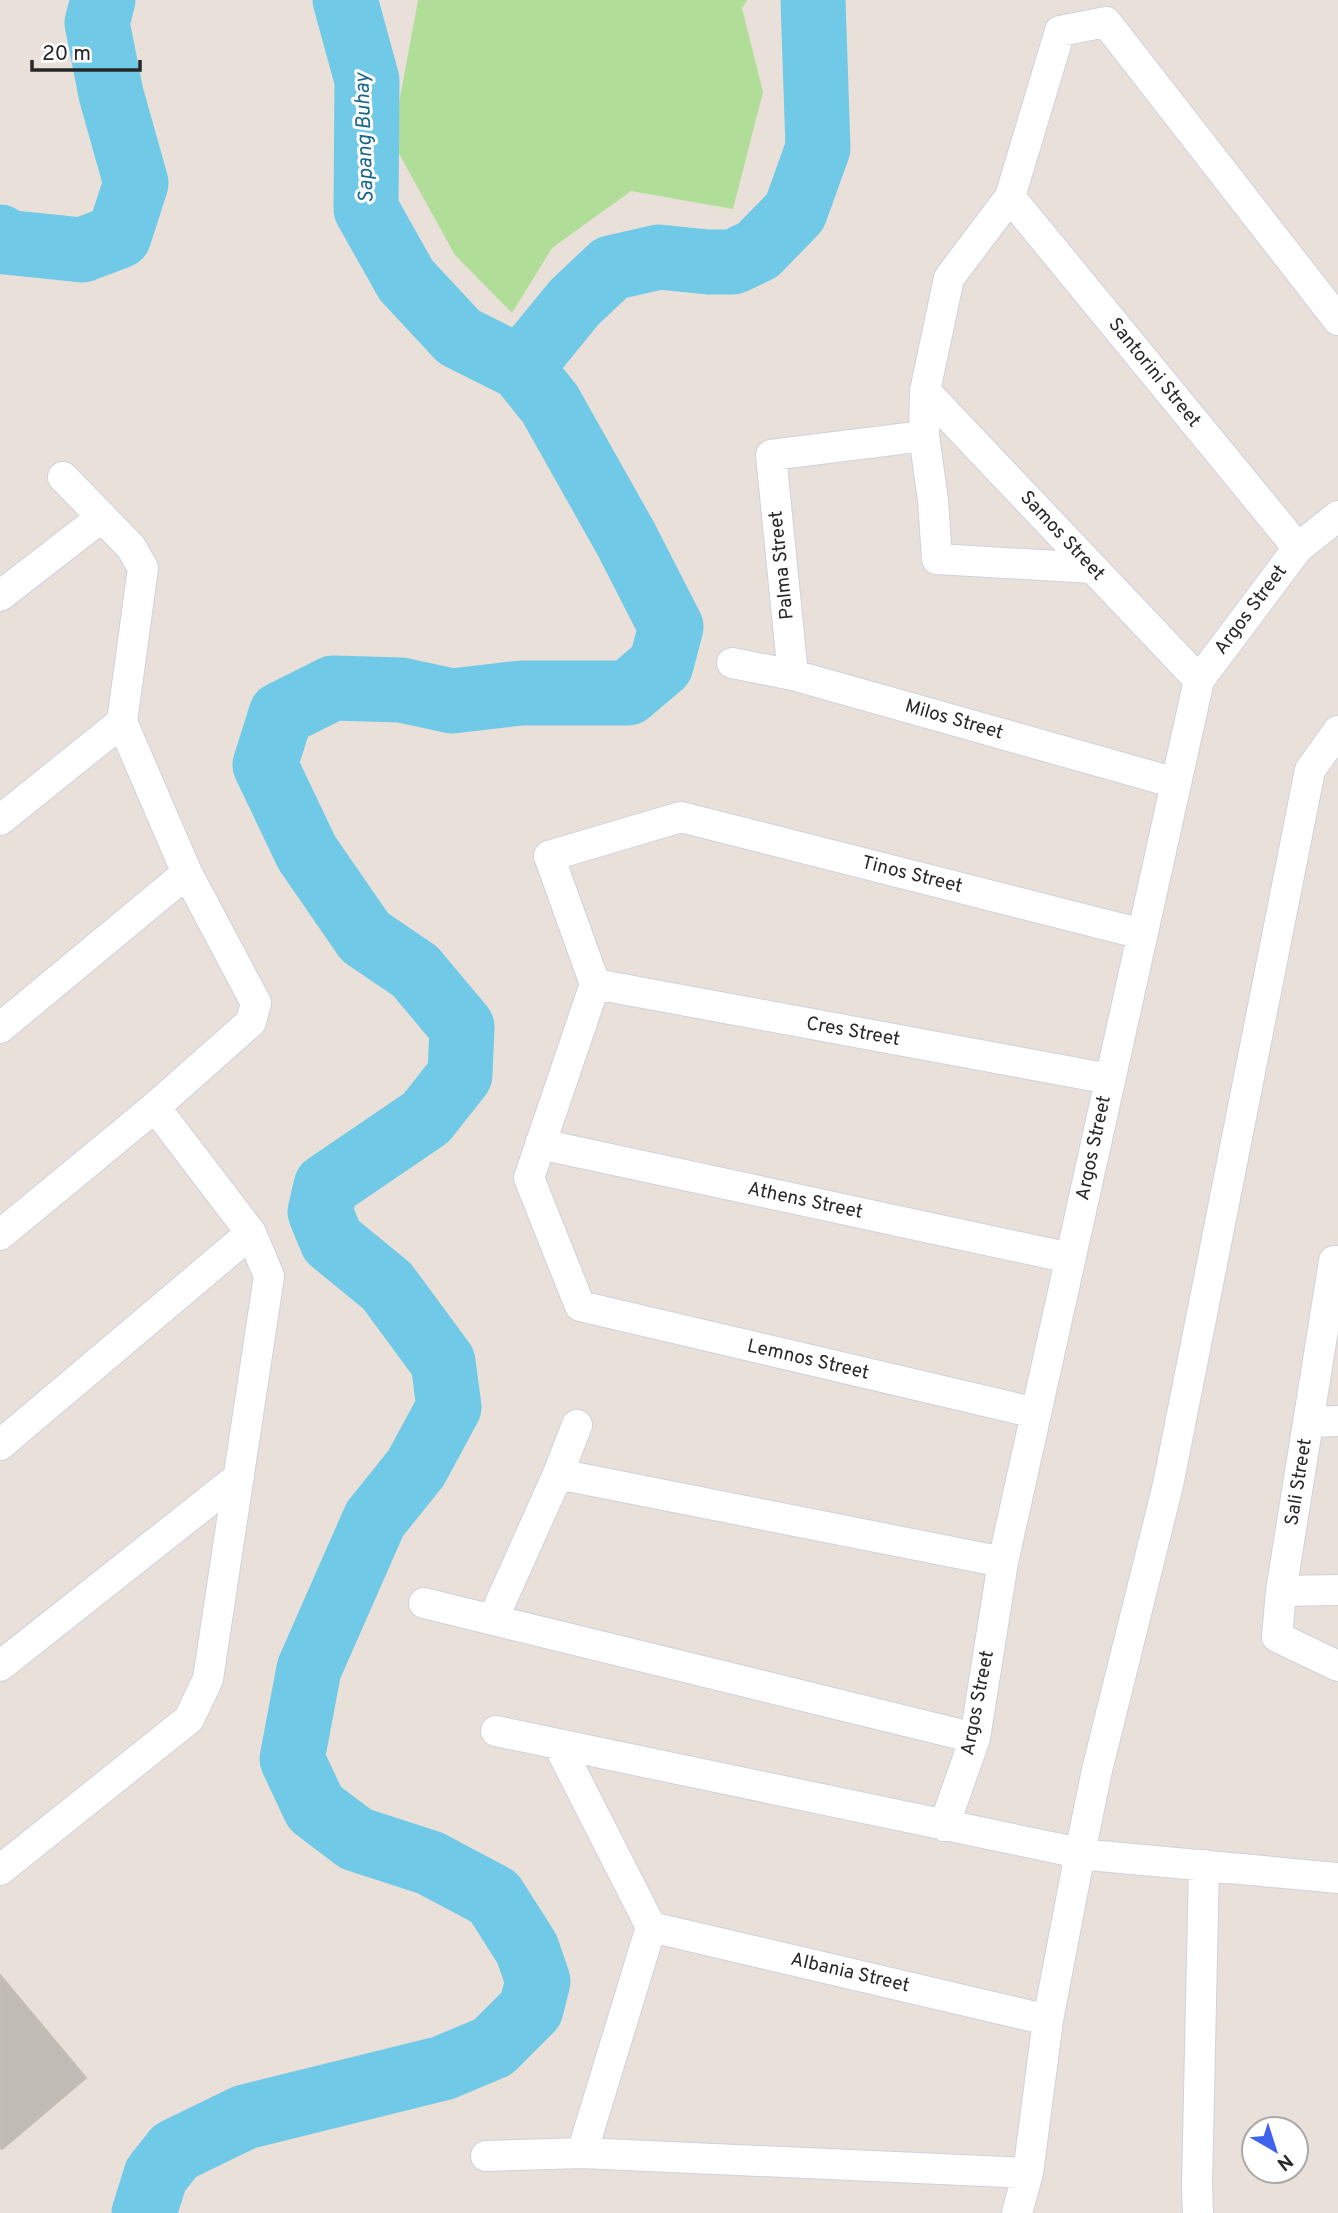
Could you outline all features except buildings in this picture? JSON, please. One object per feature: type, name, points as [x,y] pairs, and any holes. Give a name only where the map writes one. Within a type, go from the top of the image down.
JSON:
[{"type":"street","points":[[1092,568],[937,559],[933,500],[924,436],[925,391],[949,278],[1010,197],[1060,31],[1106,22],[1338,320]]},
{"type":"street","name":"Santorini Street","points":[[1010,197],[1298,548]]},
{"type":"street","name":"Samos Street","points":[[925,391],[1199,680]]},
{"type":"street","name":"Palma Street","points":[[793,675],[771,454],[924,436]]},
{"type":"street","points":[[0,1236],[155,1107],[251,1022],[256,1003],[187,873],[122,722],[143,568],[131,547],[64,477]]},
{"type":"street","name":"Argos Street","points":[[944,1826],[975,1738],[1003,1562],[1199,680],[1298,548],[1338,516]]},
{"type":"street","points":[[0,596],[102,517]]},
{"type":"street","name":"Milos Street","points":[[732,663],[793,675],[1175,783]]},
{"type":"street","points":[[0,820],[122,722]]},
{"type":"street","points":[[1017,2213],[1028,2173],[1048,2020],[1080,1853],[1097,1770],[1168,1485],[1310,770],[1338,731]]},
{"type":"street","name":"Tinos Street","points":[[596,984],[549,856],[681,817],[1142,934]]},
{"type":"street","points":[[0,1028],[187,873]]},
{"type":"street","points":[[540,1144],[596,984]]},
{"type":"street","name":"Cres Street","points":[[596,984],[1110,1079]]},
{"type":"street","points":[[0,1870],[189,1719],[208,1679],[269,1276],[251,1233],[155,1107]]},
{"type":"street","name":"Athens Street","points":[[540,1144],[1070,1258]]},
{"type":"street","name":"Lemnos Street","points":[[540,1144],[529,1178],[580,1306],[1036,1413]]},
{"type":"street","points":[[0,1445],[251,1233]]},
{"type":"street","name":"Sali Street","points":[[1336,1261],[1281,1591],[1277,1637],[1338,1666]]},
{"type":"street","points":[[1308,1422],[1338,1421]]},
{"type":"street","points":[[493,1619],[577,1425]]},
{"type":"street","points":[[558,1474],[1003,1562]]},
{"type":"street","points":[[0,1666],[239,1477]]},
{"type":"street","points":[[1281,1591],[1338,1590]]},
{"type":"street","points":[[424,1603],[975,1738]]},
{"type":"street","points":[[496,1731],[1080,1853],[1338,1878]]},
{"type":"street","points":[[558,1744],[651,1927],[582,2153]]},
{"type":"street","points":[[1198,2213],[1204,1865]]},
{"type":"street","name":"Albania Street","points":[[651,1927],[1048,2020]]},
{"type":"street","points":[[486,2156],[582,2153],[1028,2173]]},
{"type":"green space","points":[[418,0],[747,0],[742,8],[763,92],[733,209],[631,191],[552,248],[512,313],[455,255],[392,141]]},
{"type":"waterway","name":"Sapang Buhay","points":[[0,237],[5,242],[82,250],[119,236],[136,183],[111,94],[97,23],[103,0]]},
{"type":"waterway","name":"Sapang Buhay","points":[[345,0],[367,80],[366,209],[406,280],[459,337],[521,368],[574,303],[611,268],[659,257],[733,262],[758,250],[795,212],[818,148],[813,0]]},
{"type":"waterway","points":[[144,2213],[156,2175],[175,2151],[245,2117],[443,2068],[493,2047],[531,2009],[538,1981],[527,1949],[494,1897],[430,1863],[356,1839],[315,1808],[292,1759],[309,1669],[375,1519],[416,1468],[449,1407],[443,1362],[387,1286],[332,1241],[320,1212],[326,1186],[426,1118],[460,1075],[462,1027],[415,971],[365,937],[307,853],[265,765],[281,714],[333,688],[401,690],[452,701],[521,693],[628,693],[661,665],[671,627],[626,539],[550,404],[521,368]]}]
